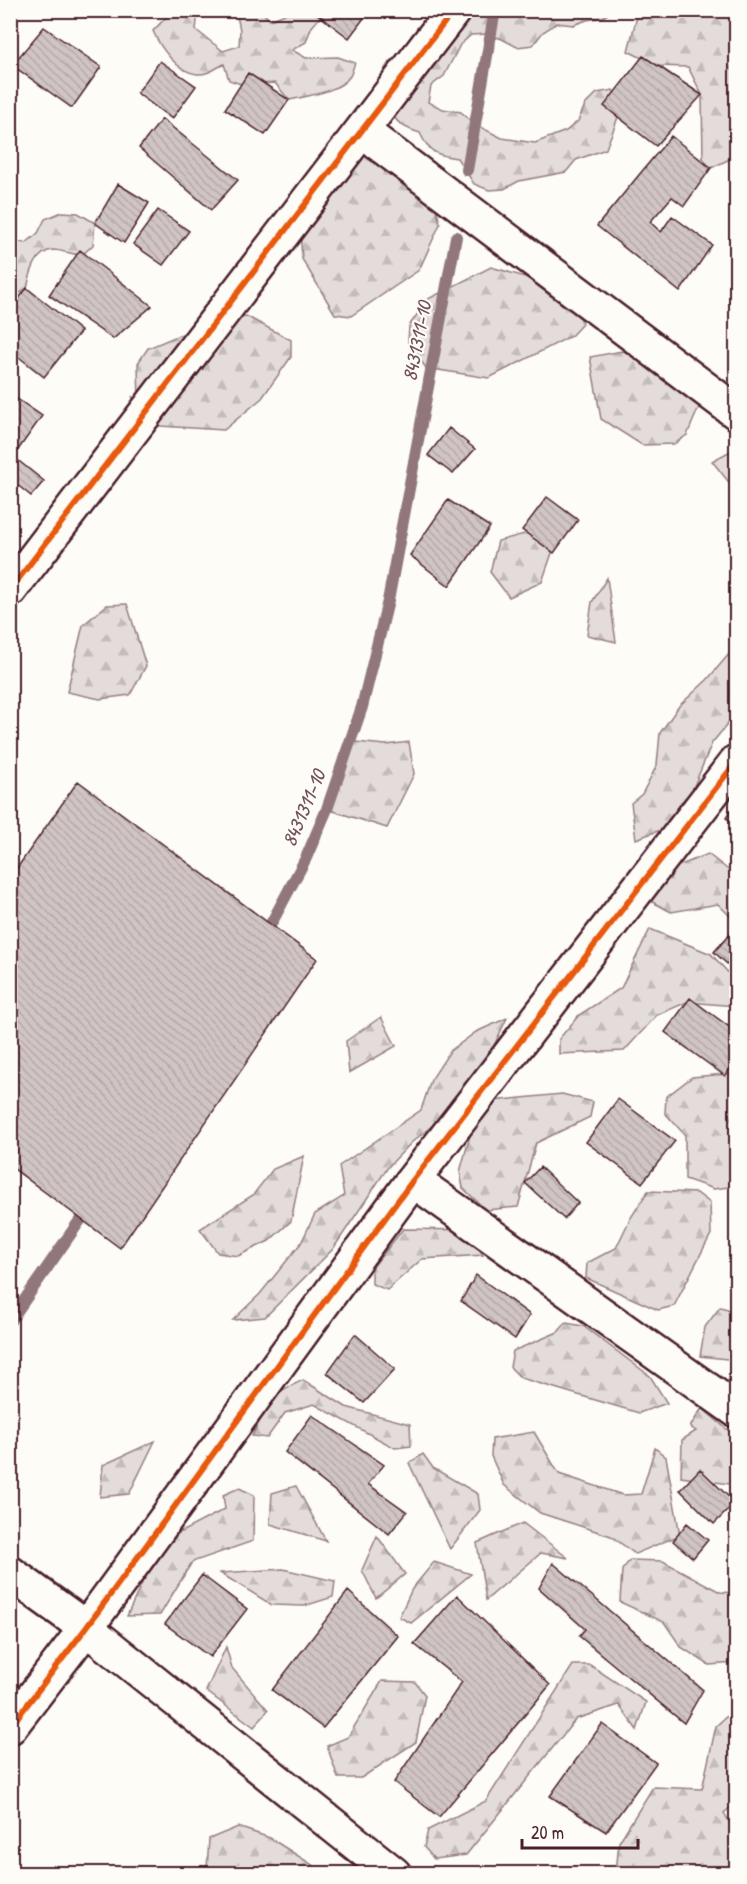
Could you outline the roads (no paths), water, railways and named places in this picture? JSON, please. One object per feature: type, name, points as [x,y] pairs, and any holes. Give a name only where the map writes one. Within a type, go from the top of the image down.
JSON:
[{"type":"street","points":[[10,590],[454,10]]},
{"type":"street","points":[[362,131],[736,412]]},
{"type":"street","points":[[10,1727],[86,1628],[413,1180],[736,762]]},
{"type":"street","points":[[413,1180],[736,1410]]},
{"type":"street","points":[[10,1573],[86,1628],[394,1874]]},
{"type":"waterway","name":"8431311-10","points":[[467,170],[495,10]]},
{"type":"waterway","name":"8431311-10","points":[[264,937],[306,858],[327,809],[362,707],[388,601],[456,237]]},
{"type":"waterway","name":"8431311-10","points":[[10,1321],[90,1206]]}]
